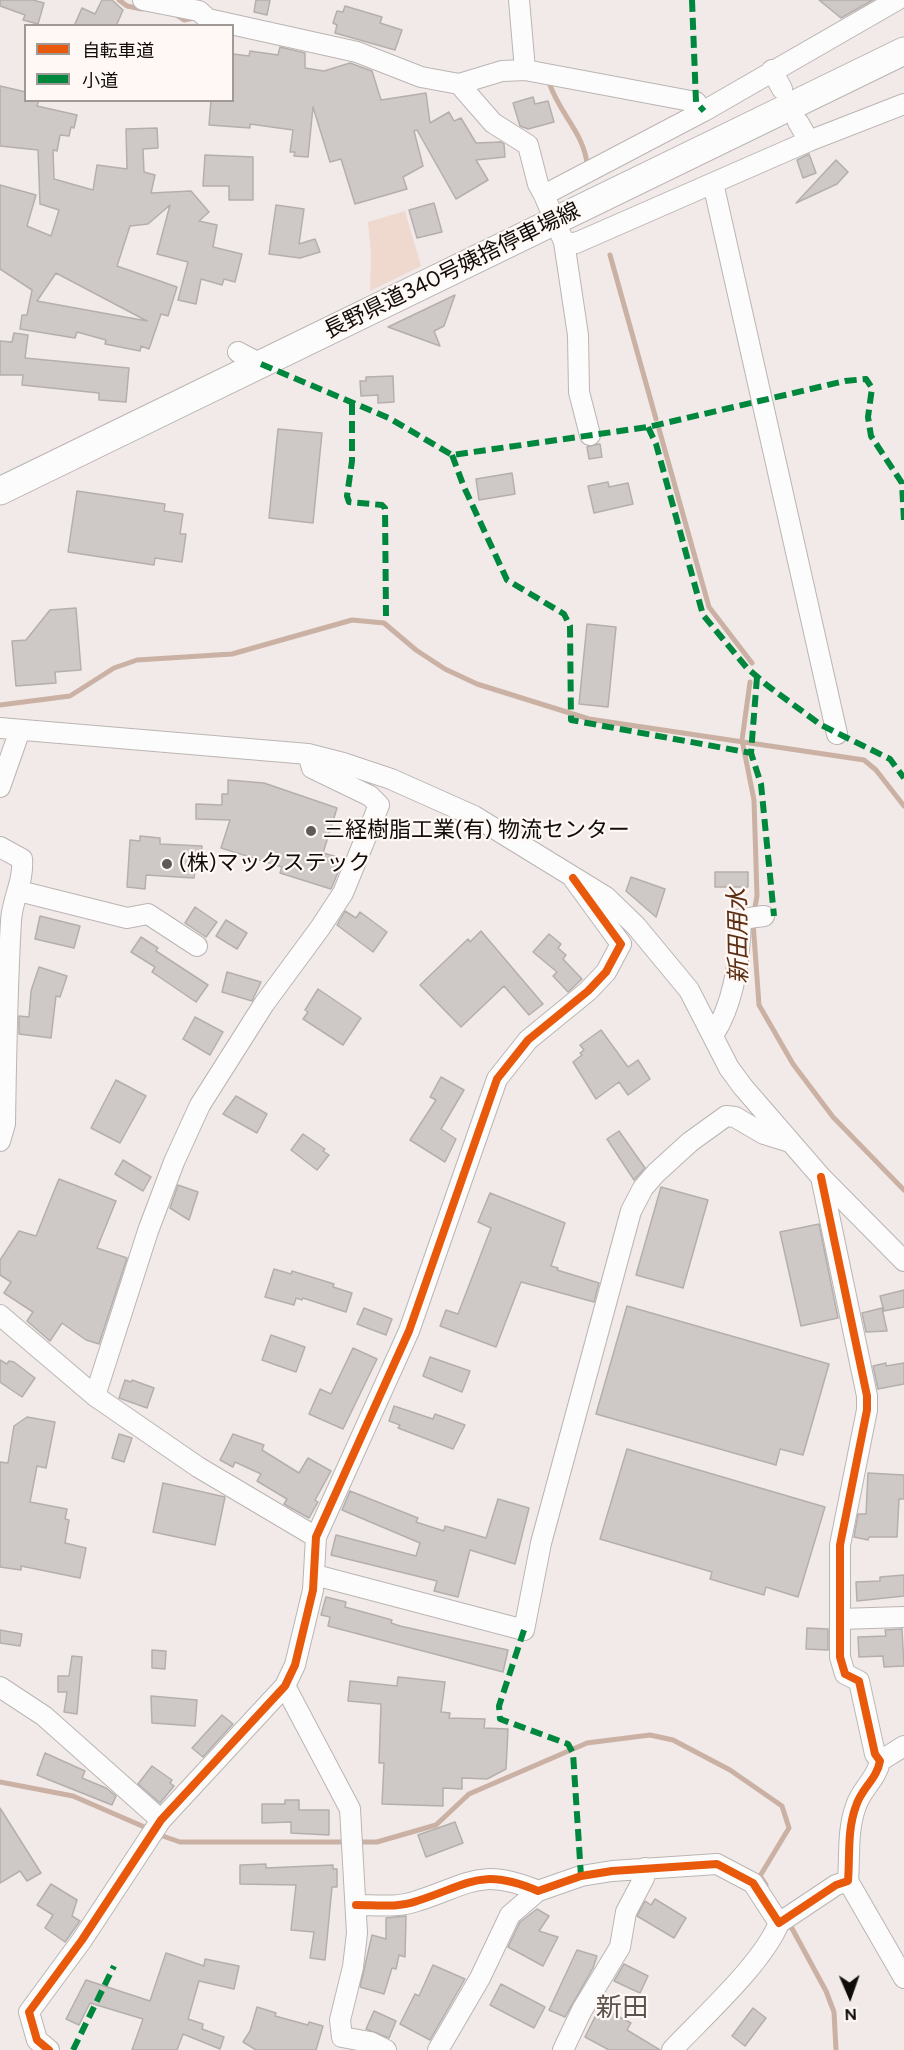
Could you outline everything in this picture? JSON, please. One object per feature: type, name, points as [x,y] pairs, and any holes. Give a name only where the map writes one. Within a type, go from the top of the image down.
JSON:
[{"type":"main road","name":"長野県道340号姨捨停車場線","points":[[0,491],[249,358],[559,231],[904,51]]},
{"type":"street","points":[[143,0],[199,11],[208,19],[231,24]]},
{"type":"street","points":[[519,0],[525,70]]},
{"type":"street","points":[[544,195],[704,111],[897,0]]},
{"type":"street","points":[[234,25],[357,52],[421,77],[459,84],[502,71],[525,70],[696,102]]},
{"type":"street","points":[[772,70],[782,89]]},
{"type":"street","points":[[459,84],[493,123],[528,145],[538,184],[559,231],[578,335],[579,392],[590,435]]},
{"type":"street","points":[[559,231],[576,243],[809,141],[904,104]]},
{"type":"street","points":[[798,122],[809,141]]},
{"type":"street","points":[[712,183],[837,734]]},
{"type":"street","points":[[0,728],[308,754],[343,763],[391,780],[474,816],[606,897],[636,926],[689,990],[714,1034],[729,1068],[742,1088],[821,1177],[904,1261]]},
{"type":"street","points":[[0,788],[20,730]]},
{"type":"street","points":[[95,1396],[148,1231],[174,1162],[200,1105],[264,1004],[343,893],[379,804],[370,796],[312,768],[308,754]]},
{"type":"street","points":[[0,847],[22,859],[24,875],[11,913],[7,978],[5,1124],[0,1141]]},
{"type":"street","points":[[37,2047],[29,2012],[82,1940],[155,1828],[285,1686],[296,1665],[315,1575],[316,1537],[409,1331],[497,1079],[528,1040],[588,991],[606,972],[621,944],[573,878]]},
{"type":"street","points":[[19,891],[127,918],[148,914],[197,946]]},
{"type":"street","points":[[714,1034],[723,1020],[740,953],[741,919],[764,916]]},
{"type":"street","points":[[315,1575],[524,1630],[541,1543],[631,1211],[644,1188],[690,1142],[726,1116],[735,1117],[764,1134],[790,1142]]},
{"type":"street","points":[[821,1177],[867,1396],[867,1410],[840,1545],[840,1657],[845,1674],[859,1681],[875,1754],[880,1761],[878,1772],[856,1804],[849,1834],[848,1881],[904,1978]]},
{"type":"street","points":[[0,1315],[95,1396],[198,1467],[316,1537]]},
{"type":"street","points":[[840,1618],[904,1617]]},
{"type":"street","points":[[285,1686],[350,1809],[357,1933],[353,1967],[340,2020],[342,2037],[370,2042],[386,2050]]},
{"type":"street","points":[[0,1687],[44,1716],[155,1828]]},
{"type":"street","points":[[880,1761],[904,1746]]},
{"type":"street","points":[[438,2050],[480,1978],[510,1915],[538,1891],[581,1876],[645,1868],[717,1864],[735,1871],[753,1883],[784,1919]]},
{"type":"street","points":[[563,2050],[582,2010],[620,1947],[626,1912],[644,1878],[645,1868]]},
{"type":"street","points":[[356,1905],[398,1905],[416,1902],[472,1880],[494,1878],[514,1881],[538,1891]]},
{"type":"street","points":[[672,2050],[735,1984],[784,1919],[836,1885],[848,1881]]},
{"type":"shaded area","points":[[405,211],[421,266],[370,291],[371,254],[368,222]]},
{"type":"building","points":[[0,0],[33,0],[44,3],[38,24],[23,20],[25,15],[0,6]]},
{"type":"building","points":[[102,0],[112,0],[123,10],[117,24],[75,24],[82,8],[95,14]]},
{"type":"building","points":[[256,0],[270,0],[267,15],[254,12]]},
{"type":"building","points":[[819,0],[873,0],[841,18]]},
{"type":"building","points":[[345,6],[382,17],[380,23],[402,30],[395,50],[335,33],[337,25],[333,23],[337,11],[343,12]]},
{"type":"building","points":[[280,47],[305,53],[305,68],[324,71],[350,63],[372,71],[381,100],[426,93],[430,123],[449,112],[454,121],[461,118],[476,143],[501,142],[504,144],[505,157],[476,160],[488,180],[456,199],[417,130],[414,131],[423,166],[403,177],[407,189],[355,204],[341,159],[330,162],[313,107],[308,157],[294,156],[295,152],[290,152],[293,130],[250,124],[250,128],[209,125],[211,102],[234,102],[234,54],[249,56],[250,51],[278,55]]},
{"type":"building","points":[[0,86],[24,92],[24,102],[38,102],[37,106],[77,115],[74,128],[71,127],[69,136],[60,135],[57,151],[53,150],[54,179],[93,190],[97,165],[127,169],[126,129],[157,128],[158,148],[143,149],[144,172],[155,175],[151,193],[191,191],[209,212],[199,221],[217,225],[213,247],[242,254],[235,282],[224,279],[222,285],[201,279],[196,304],[178,300],[188,262],[157,254],[170,205],[148,224],[130,226],[117,266],[177,287],[168,316],[161,314],[149,349],[141,346],[140,351],[105,344],[106,340],[77,332],[75,338],[20,329],[22,315],[27,315],[32,290],[0,269],[0,185],[36,195],[27,226],[51,236],[59,210],[40,204],[38,150],[0,146]],"holes":[[[56,273],[147,321],[37,301]]]},
{"type":"building","points":[[533,97],[535,104],[548,101],[554,122],[528,129],[520,126],[513,103]]},
{"type":"building","points":[[809,154],[816,173],[803,178],[797,160]]},
{"type":"building","points":[[205,155],[253,157],[253,200],[229,200],[229,186],[203,186]]},
{"type":"building","points":[[836,160],[848,172],[837,184],[796,203]]},
{"type":"building","points":[[434,203],[442,232],[417,238],[409,210]]},
{"type":"building","points":[[276,205],[304,209],[299,244],[315,239],[320,252],[300,258],[269,254]]},
{"type":"building","points":[[455,295],[444,326],[434,331],[440,346],[388,327]]},
{"type":"building","points":[[14,333],[28,335],[25,358],[129,368],[126,402],[99,400],[99,393],[22,385],[23,375],[0,375],[0,341],[12,342]]},
{"type":"building","points":[[393,376],[394,402],[378,403],[378,395],[361,396],[360,381],[366,381],[366,377]]},
{"type":"building","points":[[278,429],[322,433],[313,523],[269,518]]},
{"type":"building","points":[[600,444],[602,457],[589,459],[587,447]]},
{"type":"building","points":[[512,473],[515,494],[479,500],[476,479]]},
{"type":"building","points":[[608,482],[609,487],[628,483],[633,504],[594,513],[588,486]]},
{"type":"building","points":[[77,491],[165,504],[164,511],[183,514],[180,534],[186,534],[182,562],[155,558],[154,565],[68,552]]},
{"type":"building","points":[[76,608],[81,670],[55,672],[56,683],[16,686],[12,641],[26,640],[50,610]]},
{"type":"building","points":[[587,624],[616,627],[608,707],[579,704]]},
{"type":"building","points":[[228,780],[264,783],[337,808],[323,853],[338,857],[337,861],[342,863],[331,889],[280,873],[282,867],[221,848],[230,820],[196,819],[196,804],[222,805],[222,794],[228,794]]},
{"type":"building","points":[[140,836],[160,838],[160,844],[202,846],[200,870],[195,870],[194,878],[146,875],[145,889],[127,887],[130,840],[140,841]]},
{"type":"building","points":[[715,872],[748,872],[748,887],[715,887]]},
{"type":"building","points":[[631,877],[665,889],[656,917],[626,891]]},
{"type":"building","points":[[195,907],[217,922],[206,937],[185,923]]},
{"type":"building","points":[[345,911],[356,918],[360,912],[387,932],[373,952],[337,925]]},
{"type":"building","points":[[40,916],[80,926],[74,948],[35,939]]},
{"type":"building","points":[[226,920],[247,933],[237,949],[216,936]]},
{"type":"building","points":[[481,931],[543,1004],[529,1015],[504,986],[461,1027],[420,985],[468,939],[470,942]]},
{"type":"building","points":[[549,934],[561,944],[558,948],[566,955],[563,959],[582,979],[568,992],[553,976],[557,972],[533,952]]},
{"type":"building","points":[[141,937],[158,948],[156,951],[208,985],[196,1002],[152,972],[155,967],[131,952]]},
{"type":"building","points":[[39,967],[67,976],[60,997],[56,996],[51,1038],[19,1034],[19,1016],[29,1017],[31,991]]},
{"type":"building","points":[[227,972],[261,982],[252,1001],[222,992]]},
{"type":"building","points":[[318,989],[361,1018],[343,1045],[303,1019],[308,1012],[305,1010]]},
{"type":"building","points":[[195,1017],[223,1032],[210,1055],[183,1039]]},
{"type":"building","points":[[601,1030],[628,1067],[638,1060],[650,1079],[628,1095],[619,1082],[596,1099],[573,1062],[582,1055],[580,1053],[584,1050],[580,1045]]},
{"type":"building","points":[[441,1077],[464,1090],[441,1129],[456,1139],[445,1162],[410,1140],[436,1100],[430,1097]]},
{"type":"building","points":[[116,1080],[146,1096],[120,1143],[91,1128]]},
{"type":"building","points":[[236,1096],[267,1114],[257,1133],[223,1114]]},
{"type":"building","points":[[619,1131],[645,1168],[634,1180],[607,1139]]},
{"type":"building","points":[[303,1134],[325,1149],[323,1151],[329,1155],[317,1170],[291,1150]]},
{"type":"building","points":[[123,1160],[151,1177],[143,1191],[115,1174]]},
{"type":"building","points":[[59,1179],[116,1201],[97,1248],[127,1258],[99,1344],[86,1340],[62,1323],[50,1341],[27,1321],[33,1312],[4,1293],[11,1282],[0,1275],[0,1260],[19,1231],[36,1236]]},
{"type":"building","points":[[178,1185],[198,1192],[189,1220],[170,1208]]},
{"type":"building","points":[[661,1187],[708,1200],[683,1288],[636,1275]]},
{"type":"building","points":[[490,1193],[565,1223],[551,1266],[599,1283],[594,1302],[521,1282],[496,1347],[440,1326],[446,1310],[458,1314],[491,1228],[478,1222]]},
{"type":"building","points":[[819,1224],[838,1318],[801,1326],[780,1232]]},
{"type":"building","points":[[274,1269],[291,1274],[292,1271],[334,1284],[333,1287],[352,1293],[346,1312],[303,1298],[302,1300],[296,1298],[294,1305],[265,1297]]},
{"type":"building","points":[[904,1290],[904,1307],[884,1311],[880,1296]]},
{"type":"building","points":[[627,1306],[829,1364],[803,1455],[780,1449],[776,1465],[596,1414]]},
{"type":"building","points":[[364,1308],[392,1319],[386,1335],[357,1324]]},
{"type":"building","points":[[882,1308],[887,1331],[866,1332],[862,1313]]},
{"type":"building","points":[[271,1335],[305,1347],[296,1372],[262,1360]]},
{"type":"building","points":[[353,1348],[377,1359],[343,1429],[309,1414],[320,1389],[331,1394]]},
{"type":"building","points":[[430,1357],[470,1371],[462,1392],[423,1376]]},
{"type":"building","points":[[0,1360],[7,1364],[9,1361],[14,1362],[35,1378],[22,1397],[0,1382]]},
{"type":"building","points":[[886,1363],[886,1366],[904,1363],[904,1384],[878,1389],[873,1366]]},
{"type":"building","points":[[125,1380],[131,1382],[132,1380],[154,1388],[147,1408],[119,1398]]},
{"type":"building","points":[[394,1406],[433,1419],[435,1414],[465,1425],[453,1449],[398,1428],[400,1425],[389,1421]]},
{"type":"building","points":[[27,1417],[55,1422],[46,1468],[37,1466],[30,1502],[67,1509],[65,1519],[69,1520],[65,1543],[86,1548],[80,1578],[21,1566],[21,1570],[0,1567],[0,1462],[8,1463],[14,1426]]},
{"type":"building","points":[[119,1434],[132,1438],[124,1462],[112,1458]]},
{"type":"building","points":[[233,1434],[264,1445],[262,1450],[299,1473],[308,1458],[331,1471],[315,1500],[318,1502],[309,1518],[284,1504],[287,1499],[257,1481],[261,1474],[235,1462],[233,1467],[220,1460]]},
{"type":"building","points":[[627,1449],[825,1507],[798,1597],[766,1587],[764,1595],[710,1579],[712,1572],[600,1539]]},
{"type":"building","points":[[868,1473],[904,1475],[904,1499],[899,1499],[897,1537],[869,1537],[868,1540],[854,1537],[858,1514],[866,1514]]},
{"type":"building","points":[[163,1483],[225,1497],[215,1545],[153,1532]]},
{"type":"building","points":[[350,1491],[418,1518],[416,1522],[444,1531],[445,1526],[486,1538],[498,1499],[529,1508],[515,1564],[470,1550],[458,1597],[434,1591],[437,1581],[331,1555],[336,1535],[416,1556],[420,1543],[342,1510]]},
{"type":"building","points":[[904,1575],[904,1596],[857,1601],[856,1582],[880,1581],[880,1577]]},
{"type":"building","points":[[326,1597],[346,1602],[345,1607],[392,1620],[391,1623],[400,1626],[508,1650],[503,1672],[328,1626],[330,1617],[321,1615]]},
{"type":"building","points":[[807,1628],[828,1629],[828,1650],[806,1649]]},
{"type":"building","points":[[902,1629],[904,1666],[884,1667],[883,1656],[859,1657],[858,1637],[886,1636],[885,1630]]},
{"type":"building","points":[[0,1630],[22,1634],[20,1646],[0,1643]]},
{"type":"building","points":[[152,1650],[166,1651],[165,1669],[152,1668]]},
{"type":"building","points":[[72,1656],[82,1657],[77,1714],[64,1712],[67,1692],[58,1692],[58,1676],[69,1676]]},
{"type":"building","points":[[398,1677],[445,1682],[441,1712],[450,1713],[449,1718],[485,1719],[484,1728],[508,1729],[506,1769],[487,1779],[462,1778],[462,1789],[443,1788],[443,1806],[382,1804],[384,1763],[379,1763],[381,1704],[348,1701],[350,1681],[397,1686]]},
{"type":"building","points":[[151,1696],[197,1700],[195,1726],[152,1723]]},
{"type":"building","points":[[222,1715],[233,1724],[203,1757],[192,1748]]},
{"type":"building","points":[[45,1753],[85,1771],[82,1778],[106,1788],[116,1796],[112,1805],[37,1775]]},
{"type":"building","points":[[152,1766],[172,1780],[170,1783],[174,1786],[160,1803],[138,1784]]},
{"type":"building","points":[[285,1800],[299,1800],[299,1810],[329,1810],[329,1835],[291,1833],[291,1822],[262,1823],[262,1804],[285,1804]]},
{"type":"building","points":[[0,1808],[41,1873],[27,1881],[20,1871],[0,1883]]},
{"type":"building","points":[[455,1822],[463,1843],[426,1857],[418,1835]]},
{"type":"building","points":[[266,1864],[266,1868],[333,1865],[333,1869],[337,1869],[337,1887],[332,1887],[325,1960],[310,1958],[314,1932],[291,1930],[296,1885],[240,1884],[240,1865]]},
{"type":"building","points":[[51,1884],[77,1900],[72,1916],[80,1921],[65,1942],[45,1928],[53,1915],[37,1905]]},
{"type":"building","points":[[655,1899],[686,1918],[674,1938],[637,1916],[645,1901],[651,1905]]},
{"type":"building","points":[[537,1909],[549,1916],[539,1931],[558,1937],[543,1966],[508,1947],[520,1922]]},
{"type":"building","points":[[406,1916],[405,1957],[399,1955],[396,1969],[392,1968],[384,1994],[360,1987],[372,1935],[386,1939],[386,1918]]},
{"type":"building","points":[[577,1950],[597,1956],[593,1968],[565,2017],[549,2010]]},
{"type":"building","points":[[166,1953],[204,1966],[205,1959],[239,1966],[234,1989],[199,1981],[188,2019],[203,2024],[202,2029],[224,2037],[220,2049],[183,2034],[177,2050],[132,2050],[143,2019],[90,2003],[79,2025],[66,2019],[86,1980],[150,2001]]},
{"type":"building","points":[[624,1964],[648,1976],[640,1993],[614,1981]]},
{"type":"building","points":[[433,1965],[465,1979],[430,2040],[400,2024],[415,1994],[419,1996]]},
{"type":"building","points":[[501,1984],[545,2007],[534,2028],[490,2005]]},
{"type":"building","points":[[257,2007],[276,2013],[275,2016],[308,2025],[309,2022],[323,2026],[316,2050],[256,2050],[243,2042],[250,2031]]},
{"type":"building","points":[[600,2007],[631,2023],[627,2030],[660,2050],[609,2050],[585,2037]]},
{"type":"building","points":[[753,2008],[766,2018],[745,2046],[732,2036]]},
{"type":"building","points":[[374,2011],[396,2021],[389,2038],[366,2029]]},
{"type":"waterway","points":[[119,0],[127,6],[142,9]]},
{"type":"waterway","points":[[178,16],[184,20],[199,17]]},
{"type":"waterway","points":[[549,82],[558,103],[581,142],[587,164]]},
{"type":"waterway","points":[[610,255],[656,419]]},
{"type":"waterway","points":[[659,429],[709,607],[752,663]]},
{"type":"waterway","points":[[0,705],[70,696],[114,668],[137,660],[232,654],[352,620],[384,623],[416,650],[445,669],[477,684],[589,719],[864,760],[876,770],[904,806]]},
{"type":"waterway","name":"新田用水","points":[[750,682],[742,740],[754,800],[757,896],[754,913]]},
{"type":"waterway","name":"新田用水","points":[[753,922],[759,1005],[793,1064],[833,1117],[904,1190]]},
{"type":"waterway","points":[[356,1842],[377,1842],[436,1825],[469,1794],[587,1743],[650,1735],[673,1740],[730,1770],[782,1806],[789,1828],[760,1876],[766,1885]]},
{"type":"waterway","points":[[0,1782],[73,1796],[149,1829]]},
{"type":"waterway","points":[[157,1834],[180,1842],[347,1842]]},
{"type":"waterway","points":[[788,1921],[826,1991],[834,2012],[836,2050]]},
{"type":"marked path","points":[[692,0],[696,102],[704,111]]},
{"type":"marked path","points":[[261,364],[389,418],[452,455],[648,427],[845,381],[866,379],[872,388],[868,417],[871,436],[902,483],[904,521]]},
{"type":"marked path","points":[[352,403],[352,461],[347,496],[349,502],[382,505],[385,508],[386,616]]},
{"type":"marked path","points":[[648,427],[656,444],[703,615],[747,668],[768,686],[821,725],[890,759],[904,778]]},
{"type":"marked path","points":[[452,455],[464,487],[507,580],[564,614],[570,626],[571,720],[751,753]]},
{"type":"marked path","points":[[757,677],[751,753],[761,784],[774,916]]},
{"type":"marked path","points":[[524,1630],[499,1706],[500,1719],[568,1744],[573,1753],[581,1876]]},
{"type":"marked path","points":[[73,2050],[114,1966]]},
{"type":"cycle path","points":[[49,2050],[37,2040],[29,2012],[82,1940],[161,1820],[285,1686],[295,1665],[313,1590],[316,1537],[409,1331],[497,1079],[528,1040],[588,991],[606,972],[621,944],[573,878]]},
{"type":"cycle path","points":[[356,1905],[402,1905],[464,1884],[489,1879],[519,1884],[538,1891],[581,1876],[612,1871],[717,1864],[753,1883],[779,1923],[836,1885],[848,1881],[853,1815],[858,1800],[876,1773],[880,1761],[875,1754],[859,1681],[845,1674],[840,1657],[840,1545],[867,1410],[867,1396],[821,1177]]},
{"type":"place","name":"三経樹脂工業(有) 物流センター","points":[[311,831]]},
{"type":"place","name":"(株)マックステック","points":[[167,864]]},
{"type":"district","name":"新田","points":[[622,2008]]}]
